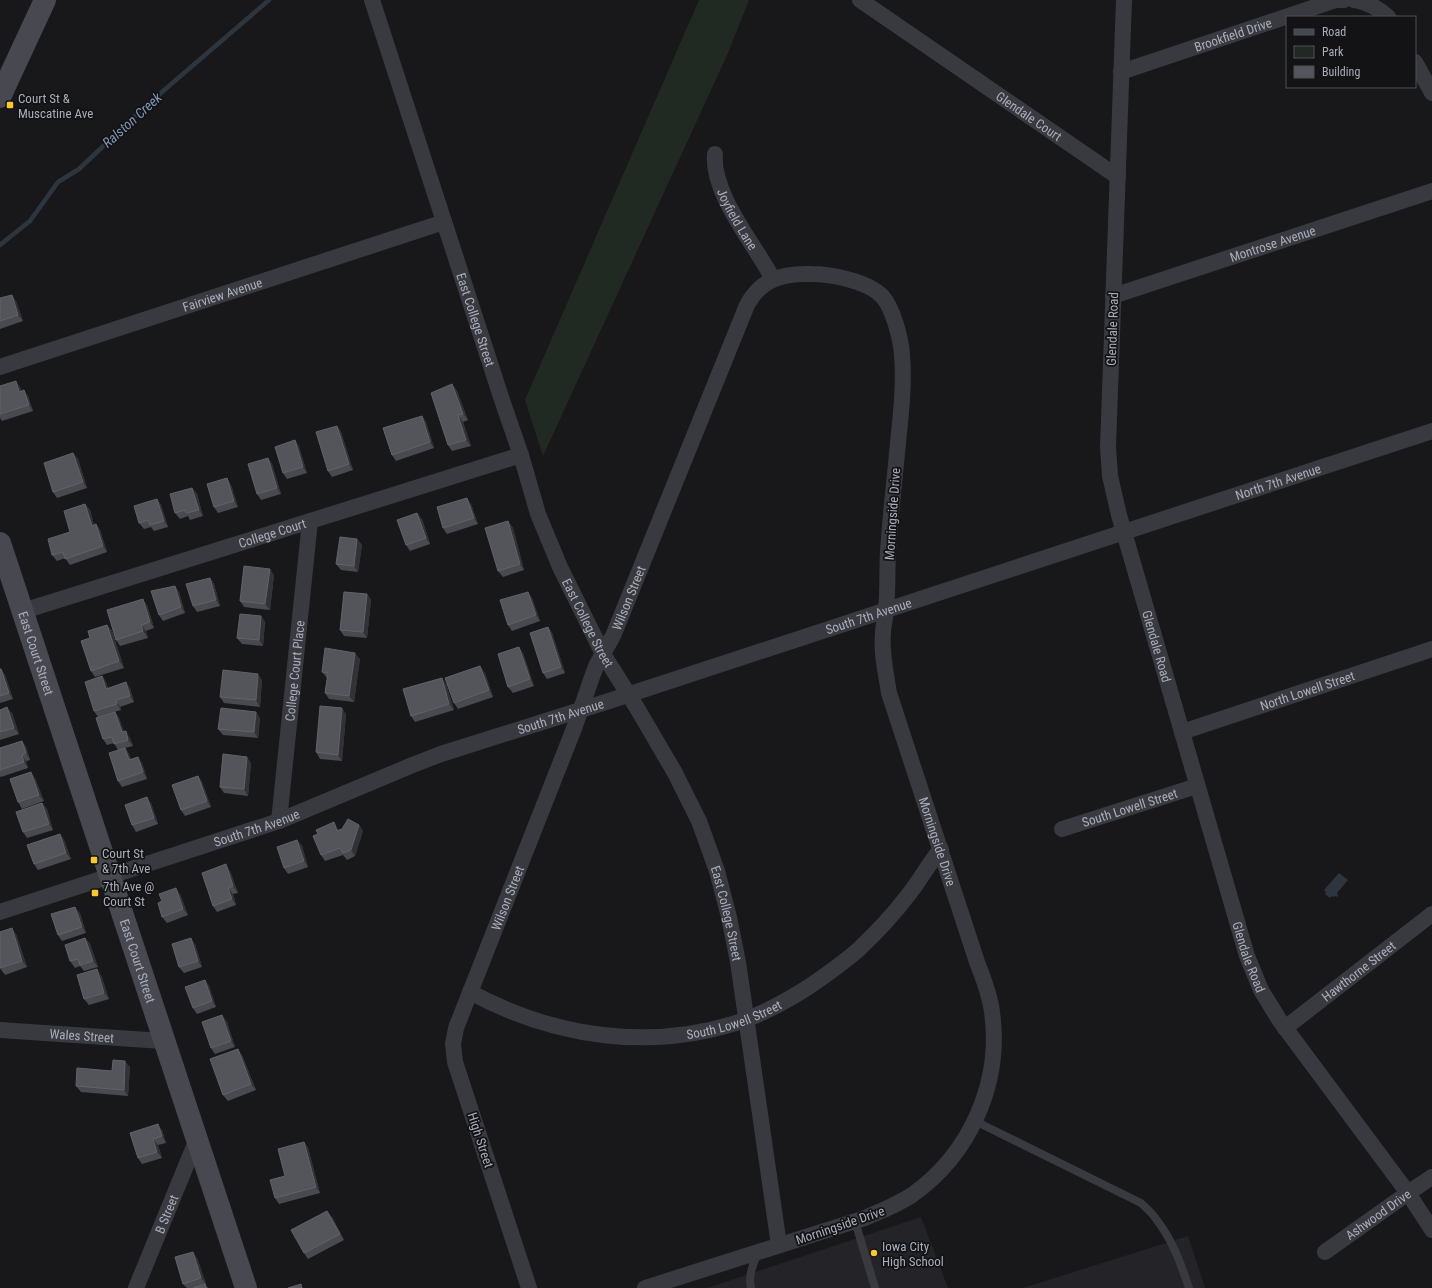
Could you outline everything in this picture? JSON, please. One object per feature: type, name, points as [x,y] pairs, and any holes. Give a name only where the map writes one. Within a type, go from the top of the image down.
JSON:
[{"type":"street","points":[[0,97],[45,0]]},
{"type":"street","name":"East College Street","points":[[372,0],[502,403],[521,455],[538,514],[560,567],[603,654],[676,773],[699,821],[712,857],[729,917],[738,962],[779,1245]]},
{"type":"street","name":"Glendale Court","points":[[860,0],[1118,177]]},
{"type":"street","name":"Glendale Road","points":[[1124,0],[1108,447],[1110,476],[1124,531],[1197,786],[1247,956],[1261,990],[1285,1028],[1408,1193],[1432,1230]]},
{"type":"street","name":"Brookfield Drive","points":[[1288,16],[1336,0],[1344,0]]},
{"type":"street","points":[[1354,0],[1366,2],[1380,9],[1387,16]]},
{"type":"street","name":"Brookfield Drive","points":[[1121,72],[1286,17]]},
{"type":"street","points":[[1416,64],[1432,93]]},
{"type":"street","name":"Joyfield Lane","points":[[715,154],[714,163],[722,189],[738,222],[773,279]]},
{"type":"street","name":"Montrose Avenue","points":[[1113,296],[1432,191]]},
{"type":"street","name":"Fairview Avenue","points":[[0,367],[444,222]]},
{"type":"street","name":"Morningside Drive","points":[[645,1288],[855,1221],[887,1209],[911,1195],[930,1181],[951,1159],[969,1133],[981,1108],[989,1082],[993,1058],[994,1035],[992,1011],[986,984],[977,962],[889,693],[884,664],[883,633],[886,610],[888,551],[902,388],[900,336],[892,315],[882,296],[869,288],[847,279],[824,274],[787,275],[773,279]]},
{"type":"street","name":"Wilson Street","points":[[470,992],[581,710],[593,674],[613,636],[747,305],[760,288],[773,279]]},
{"type":"street","name":"North 7th Avenue","points":[[1124,531],[1432,432]]},
{"type":"street","name":"College Court","points":[[23,611],[521,455]]},
{"type":"street","name":"College Court Place","points":[[279,821],[310,521]]},
{"type":"street","name":"South 7th Avenue","points":[[0,912],[279,821],[441,754],[581,710],[1124,531]]},
{"type":"street","name":"East Court Street","points":[[0,543],[163,1041],[246,1288]]},
{"type":"street","name":"North Lowell Street","points":[[1182,732],[1432,649]]},
{"type":"street","name":"South Lowell Street","points":[[1062,829],[1197,786]]},
{"type":"street","name":"South Lowell Street","points":[[470,992],[490,1003],[522,1017],[556,1027],[596,1034],[624,1037],[659,1037],[693,1033],[727,1025],[746,1019],[793,996],[826,975],[857,951],[885,923],[905,899],[941,849]]},
{"type":"street","name":"Hawthorne Street","points":[[1285,1028],[1432,914]]},
{"type":"street","name":"High Street","points":[[470,992],[456,1028],[453,1044],[455,1062],[529,1288]]},
{"type":"street","name":"Wales Street","points":[[0,1030],[163,1041]]},
{"type":"street","name":"B Street","points":[[136,1288],[197,1139]]},
{"type":"street","name":"Ashwood Drive","points":[[1325,1252],[1432,1177]]},
{"type":"lane","points":[[975,1121],[1140,1203],[1156,1218],[1164,1230],[1179,1260],[1188,1288]]},
{"type":"lane","points":[[855,1221],[875,1288]]},
{"type":"lane","points":[[751,1288],[750,1283],[752,1266],[758,1252]]},
{"type":"shaded area","points":[[1339,873],[1348,880],[1337,893],[1337,897],[1332,896],[1330,898],[1325,894],[1326,892],[1324,890]]},
{"type":"shaded area","name":"Iowa City High School","points":[[921,1217],[948,1288],[707,1288]]},
{"type":"shaded area","points":[[1188,1236],[1205,1288],[1023,1288]]},
{"type":"green space","points":[[699,0],[749,0],[728,53],[543,456],[525,400]]},
{"type":"building","points":[[12,295],[18,315],[0,321],[0,298]]},
{"type":"building","points":[[16,381],[19,392],[24,390],[29,405],[0,414],[0,386]]},
{"type":"building","points":[[452,384],[463,414],[458,415],[466,440],[448,445],[431,393]]},
{"type":"building","points":[[422,416],[430,442],[392,455],[383,428]]},
{"type":"building","points":[[337,426],[349,464],[328,471],[316,432]]},
{"type":"building","points":[[295,440],[303,467],[283,473],[275,447]]},
{"type":"building","points":[[73,453],[83,482],[53,492],[44,463]]},
{"type":"building","points":[[268,458],[277,488],[257,494],[248,464]]},
{"type":"building","points":[[227,478],[234,501],[214,507],[207,484]]},
{"type":"building","points":[[192,488],[199,510],[186,513],[185,510],[175,513],[170,494]]},
{"type":"building","points":[[467,498],[474,518],[443,528],[437,507]]},
{"type":"building","points":[[157,499],[164,521],[150,525],[148,520],[139,523],[134,506]]},
{"type":"building","points":[[85,504],[92,526],[96,524],[103,546],[65,559],[63,552],[52,555],[48,539],[70,532],[64,511]]},
{"type":"building","points":[[417,513],[426,538],[406,545],[397,520]]},
{"type":"building","points":[[508,521],[520,564],[498,571],[485,528]]},
{"type":"building","points":[[340,537],[357,539],[354,566],[336,564]]},
{"type":"building","points":[[244,566],[270,569],[265,604],[240,601]]},
{"type":"building","points":[[210,578],[216,600],[193,606],[186,584]]},
{"type":"building","points":[[175,586],[181,607],[159,615],[151,591]]},
{"type":"building","points":[[344,592],[367,594],[363,632],[340,630]]},
{"type":"building","points":[[528,592],[536,615],[508,625],[500,600]]},
{"type":"building","points":[[143,599],[150,622],[141,625],[143,631],[116,640],[107,610]]},
{"type":"building","points":[[240,614],[261,616],[259,640],[237,638]]},
{"type":"building","points":[[107,625],[119,661],[91,671],[81,641],[90,638],[88,631]]},
{"type":"building","points":[[548,627],[561,667],[543,673],[530,633]]},
{"type":"building","points":[[519,647],[530,679],[508,687],[498,654]]},
{"type":"building","points":[[325,648],[355,653],[349,696],[325,693],[328,673],[322,672]]},
{"type":"building","points":[[480,666],[489,690],[454,703],[445,678]]},
{"type":"building","points":[[0,669],[9,693],[0,696]]},
{"type":"building","points":[[223,670],[258,674],[256,700],[220,697]]},
{"type":"building","points":[[102,676],[106,689],[126,682],[130,696],[116,700],[117,704],[94,711],[85,682]]},
{"type":"building","points":[[442,678],[449,704],[411,716],[403,689]]},
{"type":"building","points":[[320,706],[342,708],[338,755],[316,752]]},
{"type":"building","points":[[7,707],[14,728],[0,732],[0,710]]},
{"type":"building","points":[[221,708],[256,712],[254,732],[218,729]]},
{"type":"building","points":[[115,712],[122,732],[126,731],[128,740],[114,744],[112,737],[103,739],[96,718]]},
{"type":"building","points":[[22,741],[26,753],[22,755],[24,762],[0,770],[0,748]]},
{"type":"building","points":[[125,748],[129,760],[138,757],[143,772],[118,781],[109,753]]},
{"type":"building","points":[[223,754],[247,757],[244,789],[220,787]]},
{"type":"building","points":[[31,772],[39,795],[18,802],[10,779]]},
{"type":"building","points":[[198,776],[207,801],[181,810],[172,785]]},
{"type":"building","points":[[147,797],[154,818],[132,825],[125,805]]},
{"type":"building","points":[[42,803],[49,824],[23,832],[16,812]]},
{"type":"building","points":[[348,819],[359,825],[351,850],[343,853],[340,848],[321,855],[313,836],[318,834],[316,830],[334,822],[337,831],[342,829]]},
{"type":"building","points":[[60,834],[66,853],[34,864],[27,845]]},
{"type":"building","points":[[297,840],[304,861],[284,868],[277,847]]},
{"type":"building","points":[[226,864],[233,886],[228,888],[232,899],[213,906],[202,873]]},
{"type":"building","points":[[176,888],[183,909],[162,917],[158,903],[162,901],[159,894]]},
{"type":"building","points":[[75,907],[82,927],[58,935],[51,914]]},
{"type":"building","points":[[12,928],[22,961],[0,968],[0,932]]},
{"type":"building","points":[[85,938],[93,961],[80,965],[78,959],[70,961],[65,945]]},
{"type":"building","points":[[191,938],[198,961],[179,967],[172,944]]},
{"type":"building","points":[[97,969],[104,993],[84,999],[77,975]]},
{"type":"building","points":[[205,980],[212,1001],[193,1008],[185,987]]},
{"type":"building","points":[[222,1015],[231,1041],[211,1048],[202,1022]]},
{"type":"building","points":[[238,1049],[251,1084],[223,1095],[210,1059]]},
{"type":"building","points":[[113,1060],[125,1061],[124,1090],[76,1086],[77,1068],[112,1071]]},
{"type":"building","points":[[158,1124],[162,1136],[153,1139],[157,1152],[138,1158],[130,1133]]},
{"type":"building","points":[[304,1142],[316,1187],[275,1198],[270,1180],[285,1176],[278,1149]]},
{"type":"building","points":[[327,1211],[340,1234],[304,1253],[291,1230]]},
{"type":"building","points":[[193,1252],[201,1278],[183,1284],[175,1257]]},
{"type":"building","points":[[205,1284],[206,1288],[193,1288]]},
{"type":"building","points":[[301,1284],[302,1288],[288,1288]]},
{"type":"waterway","name":"Ralston Creek","points":[[0,245],[30,221],[58,182],[79,169],[148,104],[269,0]]},
{"type":"place","name":"Court St & Muscatine Ave","points":[[10,105]]},
{"type":"place","name":"Court St & 7th Ave","points":[[94,860]]},
{"type":"place","name":"7th Ave @ Court St","points":[[95,893]]},
{"type":"place","name":"Iowa City High School","points":[[874,1253]]}]
